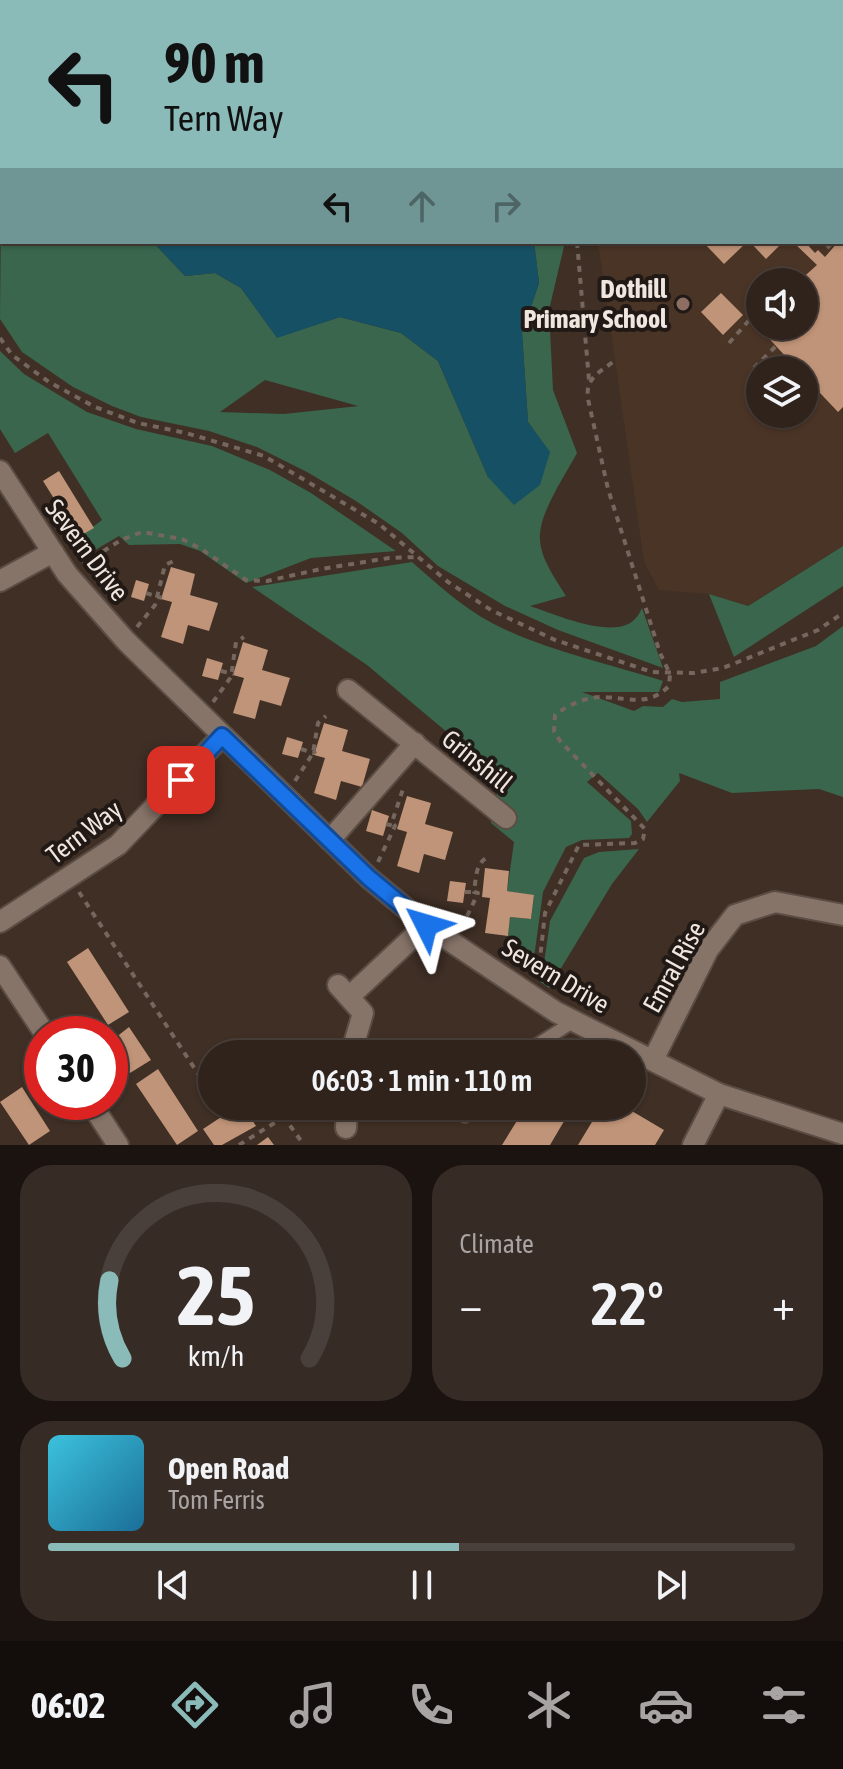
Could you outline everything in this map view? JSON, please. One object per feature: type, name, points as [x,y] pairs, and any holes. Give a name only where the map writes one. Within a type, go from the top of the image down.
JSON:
[{"type":"street","name":"Severn Drive","points":[[0,471],[67,574],[126,641],[369,878],[426,925],[574,1021],[719,1094],[843,1134]]},
{"type":"street","points":[[0,581],[53,552]]},
{"type":"street","name":"Grinshill","points":[[348,690],[411,748],[506,818]]},
{"type":"street","name":"Tern Way","points":[[0,922],[118,845],[222,736]]},
{"type":"street","name":"Grinshill","points":[[330,840],[411,748]]},
{"type":"street","name":"Emral Rise","points":[[653,1060],[708,950],[735,915],[775,902],[843,915]]},
{"type":"street","points":[[355,1040],[363,1013],[344,991],[426,925]]},
{"type":"street","points":[[0,966],[33,1016]]},
{"type":"street","points":[[693,1145],[719,1094]]},
{"type":"street","points":[[102,1120],[118,1145]]},
{"type":"street","points":[[346,1120],[346,1128]]},
{"type":"lane","points":[[545,1040],[574,1021]]},
{"type":"path","points":[[529,993],[539,968],[545,913],[579,845],[635,843],[643,839],[645,829],[561,742],[554,732],[555,715],[581,701],[601,697],[636,702],[649,700],[669,686],[670,674],[660,653],[608,489],[588,399],[577,244]]},
{"type":"path","points":[[827,248],[831,244]]},
{"type":"path","points":[[729,343],[746,324]]},
{"type":"path","points":[[0,338],[12,355],[49,382],[95,407],[138,423],[186,433],[264,456],[379,524],[448,582],[491,610],[555,640],[652,672],[670,674],[723,668],[818,630],[843,613]]},
{"type":"path","points":[[766,356],[776,346]]},
{"type":"path","points":[[589,380],[614,361]]},
{"type":"path","points":[[67,574],[121,540],[142,532],[182,539],[246,580],[267,581],[335,567],[420,557]]},
{"type":"path","points":[[126,641],[160,598],[165,565],[176,560]]},
{"type":"path","points":[[146,593],[160,598]]},
{"type":"path","points":[[203,716],[231,677],[236,642],[244,637]]},
{"type":"path","points":[[221,671],[232,673]]},
{"type":"path","points":[[285,797],[314,752],[318,723],[326,716]]},
{"type":"path","points":[[396,826],[392,822],[406,792],[411,748]]},
{"type":"path","points":[[301,749],[314,752]]},
{"type":"path","points":[[386,824],[396,826]]},
{"type":"path","points":[[369,878],[396,826]]},
{"type":"path","points":[[453,943],[478,893],[478,868],[486,858]]},
{"type":"path","points":[[69,877],[198,1074]]},
{"type":"path","points":[[465,892],[478,893]]},
{"type":"path","points":[[239,1145],[279,1120]]},
{"type":"path","points":[[286,1120],[304,1145]]},
{"type":"shaded area","name":"Dothill Primary School","points":[[598,244],[842,244],[843,546],[747,606],[709,594],[659,590],[644,562]]},
{"type":"green space","points":[[1,244],[155,244],[185,276],[215,273],[241,288],[277,337],[340,317],[401,333],[438,361],[488,477],[550,453],[528,422],[522,333],[539,283],[534,244],[565,244],[549,310],[553,390],[577,453],[550,503],[542,524],[540,542],[544,558],[566,596],[530,606],[599,627],[626,625],[635,619],[642,608],[663,668],[558,630],[505,606],[438,566],[402,533],[356,501],[257,447],[209,431],[141,417],[112,406],[73,387],[22,352],[0,319]],"holes":[[[265,380],[359,406],[284,414],[220,412]]]},
{"type":"green space","points":[[0,351],[24,374],[87,412],[136,429],[212,446],[270,470],[311,493],[396,551],[311,558],[246,583],[200,551],[180,544],[129,545],[119,536],[80,559],[70,544],[102,520],[48,433],[15,453],[0,429]]},
{"type":"green space","points":[[843,546],[843,586],[734,657],[709,594],[748,606]]},
{"type":"green space","points":[[412,562],[450,595],[492,623],[553,648],[663,681],[659,692],[582,692],[634,711],[643,706],[663,707],[672,699],[682,702],[720,699],[720,682],[816,646],[843,626],[843,797],[819,789],[732,793],[679,773],[680,781],[647,822],[638,809],[598,773],[587,782],[631,821],[632,834],[629,838],[582,840],[566,847],[543,892],[532,972],[506,958],[510,917],[531,919],[534,896],[507,891],[514,842],[491,823],[493,802],[504,780],[367,665],[252,587]]},
{"type":"green space","points":[[639,849],[612,884],[549,988],[539,981],[550,921],[584,858],[599,852]]},
{"type":"water","points":[[155,244],[534,244],[539,283],[522,333],[528,422],[550,452],[540,485],[514,505],[488,477],[438,361],[401,333],[340,317],[277,338],[241,288],[215,273],[185,276]]},
{"type":"building","points":[[705,244],[745,244],[724,264]]},
{"type":"building","points":[[752,244],[781,244],[766,259]]},
{"type":"building","points":[[795,244],[807,244],[815,253],[818,250],[825,257],[836,244],[843,244],[843,407],[838,412],[818,391],[818,356],[785,356],[771,340],[818,340],[818,268],[814,268],[817,265]]},
{"type":"building","points":[[721,293],[743,315],[723,335],[701,312]]},
{"type":"building","points":[[59,471],[94,528],[78,537],[43,481]]},
{"type":"building","points":[[171,567],[195,574],[190,595],[218,603],[209,631],[188,625],[183,644],[161,637],[172,602],[161,599]]},
{"type":"building","points":[[136,580],[149,584],[144,601],[131,597]]},
{"type":"building","points":[[243,642],[268,650],[262,670],[290,678],[281,706],[260,700],[255,719],[233,713],[244,678],[233,675]]},
{"type":"building","points":[[207,658],[223,663],[218,680],[202,676]]},
{"type":"building","points":[[324,723],[348,730],[342,751],[370,759],[362,787],[341,781],[336,800],[314,793],[325,758],[314,755]]},
{"type":"building","points":[[287,737],[303,742],[298,758],[282,754]]},
{"type":"building","points":[[407,796],[431,803],[425,824],[453,832],[445,860],[424,854],[419,873],[397,866],[407,832],[397,829]]},
{"type":"building","points":[[372,810],[389,816],[383,836],[366,831]]},
{"type":"building","points":[[485,868],[509,871],[507,891],[534,895],[531,919],[510,917],[508,936],[485,933],[490,898],[482,897]]},
{"type":"building","points":[[450,881],[466,883],[463,903],[447,901]]},
{"type":"building","points":[[88,948],[129,1012],[123,1016],[102,1016],[67,962]]},
{"type":"building","points":[[128,1028],[151,1060],[130,1073],[128,1070]]},
{"type":"building","points":[[158,1069],[198,1131],[177,1145],[136,1084]]},
{"type":"building","points":[[22,1087],[24,1120],[43,1120],[50,1131],[29,1145],[0,1102]]},
{"type":"building","points":[[646,1119],[664,1130],[655,1145],[578,1145],[593,1120]]},
{"type":"building","points":[[217,1120],[252,1120],[256,1126],[222,1145],[214,1145],[203,1129]]},
{"type":"building","points":[[517,1120],[565,1120],[550,1145],[502,1145]]},
{"type":"building","points":[[268,1137],[274,1145],[257,1145]]},
{"type":"place","name":"Dothill Primary School","points":[[683,304]]},
{"type":"route","points":[[181,780],[222,736],[369,878],[426,925]]}]
